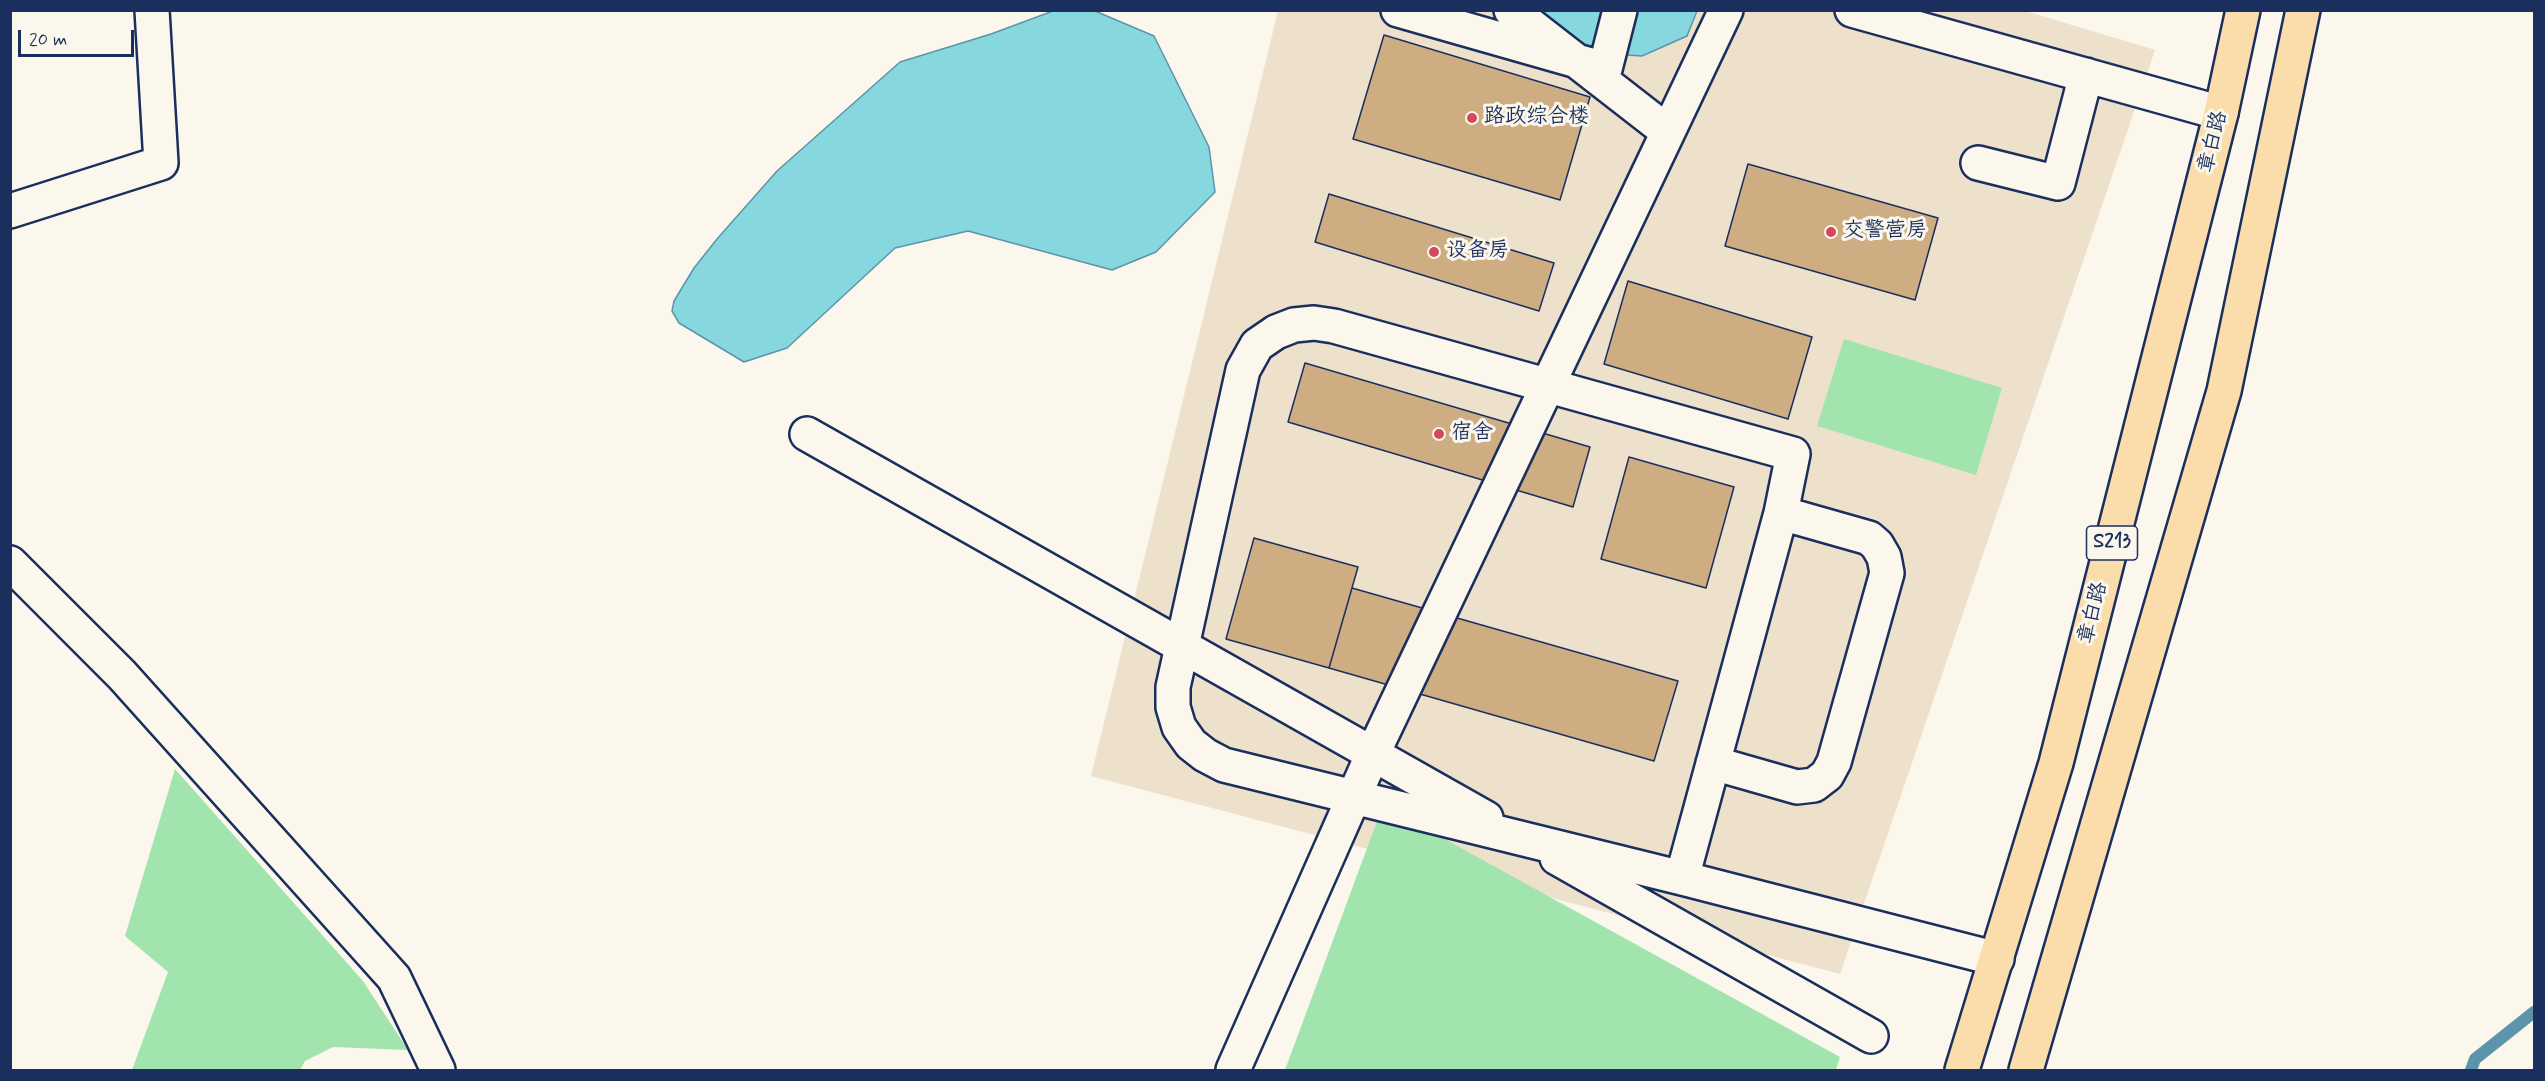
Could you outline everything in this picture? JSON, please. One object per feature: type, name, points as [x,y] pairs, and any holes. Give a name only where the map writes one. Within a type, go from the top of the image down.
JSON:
[{"type":"highway","name":"章白路","points":[[1962,1071],[2056,763],[2221,113],[2243,10]]},
{"type":"highway","points":[[2026,1071],[2224,390],[2303,10]]},
{"type":"lane","points":[[10,211],[161,163],[152,10]]},
{"type":"lane","points":[[1398,10],[1605,69],[1620,10]]},
{"type":"lane","points":[[1511,10],[1668,132]]},
{"type":"lane","points":[[1233,1071],[1373,754],[1726,10]]},
{"type":"lane","points":[[1852,10],[2221,113]]},
{"type":"lane","points":[[1978,163],[2058,183],[2086,75]]},
{"type":"lane","points":[[1682,878],[1781,513],[1792,454],[1334,326],[1314,323],[1294,326],[1276,332],[1257,345],[1243,370],[1173,687],[1173,708],[1179,728],[1191,744],[1224,765],[1996,958]]},
{"type":"lane","points":[[807,434],[1871,1036]]},
{"type":"lane","points":[[1713,763],[1797,787],[1814,785],[1827,775],[1834,762],[1887,573],[1884,557],[1877,545],[1869,538],[1781,513]]},
{"type":"lane","points":[[10,562],[122,675],[394,978],[438,1071]]},
{"type":"shaded area","points":[[2022,10],[2155,50],[1840,974],[1091,776],[1278,11]]},
{"type":"green space","points":[[1844,339],[2002,388],[1976,475],[1817,426]]},
{"type":"green space","points":[[175,769],[363,981],[408,1050],[333,1047],[305,1061],[300,1070],[132,1070],[168,972],[125,936]]},
{"type":"green space","points":[[1383,805],[1840,1057],[1836,1070],[1285,1070]]},
{"type":"water","points":[[1053,11],[1095,11],[1154,36],[1209,147],[1215,192],[1156,252],[1112,270],[968,231],[895,248],[787,348],[744,362],[679,323],[672,311],[674,301],[694,268],[717,239],[777,171],[900,62],[991,34]]},
{"type":"water","points":[[1539,11],[1697,11],[1687,36],[1642,56],[1595,53]]},
{"type":"building","name":"路政综合楼","points":[[1384,35],[1590,97],[1560,200],[1353,139]]},
{"type":"building","name":"交警营房","points":[[1748,164],[1938,218],[1915,300],[1725,246]]},
{"type":"building","name":"设备房","points":[[1329,194],[1554,263],[1539,311],[1315,242]]},
{"type":"building","points":[[1628,281],[1812,337],[1788,419],[1604,364]]},
{"type":"building","name":"宿舍","points":[[1305,363],[1590,447],[1573,507],[1288,422]]},
{"type":"building","points":[[1629,457],[1734,487],[1706,588],[1601,559]]},
{"type":"building","points":[[1254,538],[1358,567],[1329,668],[1226,639]]},
{"type":"building","points":[[1352,588],[1678,681],[1654,761],[1329,668]]},
{"type":"waterway","points":[[2471,1070],[2475,1059],[2534,1012]]},
{"type":"place","name":"路政综合楼","points":[[1472,118]]},
{"type":"place","name":"交警营房","points":[[1831,232]]},
{"type":"place","name":"设备房","points":[[1434,252]]},
{"type":"place","name":"宿舍","points":[[1439,434]]}]
